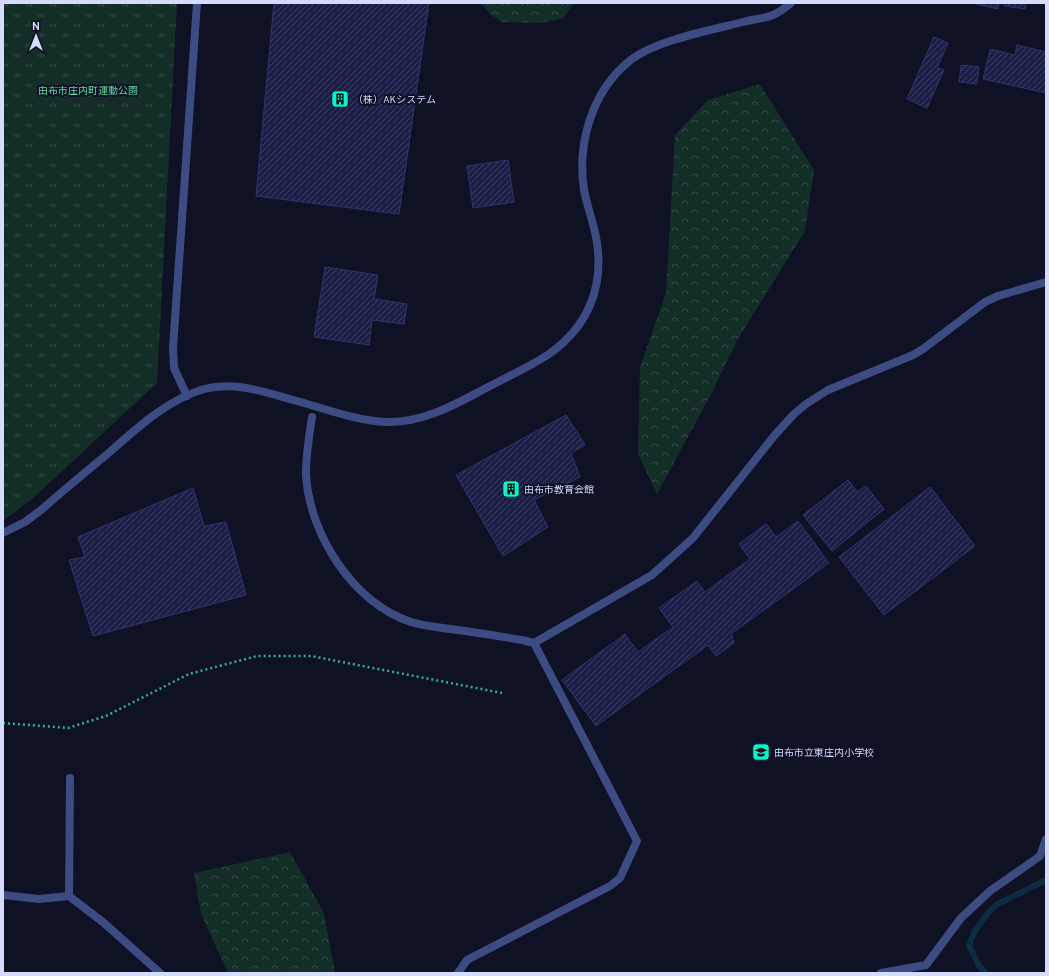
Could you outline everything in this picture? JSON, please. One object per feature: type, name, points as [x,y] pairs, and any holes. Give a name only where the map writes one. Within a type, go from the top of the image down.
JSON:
[{"type":"street","points":[[187,396],[174,368],[173,348],[197,3]]},
{"type":"street","points":[[3,533],[25,522],[41,510],[133,432],[167,407],[187,396],[208,388],[221,386],[247,387],[360,418],[389,422],[405,421],[422,418],[440,412],[546,356],[563,344],[578,326],[588,310],[595,294],[598,281],[599,269],[597,244],[584,191],[583,159],[586,132],[593,111],[604,90],[625,64],[652,47],[695,34],[773,15],[791,3]]},
{"type":"street","points":[[534,644],[652,575],[667,562],[693,538],[779,431],[794,414],[806,404],[828,390],[913,355],[985,302],[998,296],[1046,282]]},
{"type":"street","points":[[312,417],[306,475],[314,513],[327,544],[342,568],[368,597],[382,607],[412,622],[522,640],[534,644],[637,841],[620,878],[610,886],[467,960],[458,973]]},
{"type":"street","points":[[69,896],[70,778]]},
{"type":"street","points":[[881,973],[926,965],[961,918],[990,891],[1040,856],[1046,839]]},
{"type":"street","points":[[3,895],[39,899],[69,896],[104,923],[160,973]]},
{"type":"path","points":[[3,723],[68,728],[106,716],[189,674],[257,656],[311,656],[502,693]]},
{"type":"green space","name":"由布市庄内町運動公園","points":[[3,3],[177,3],[157,383],[32,499],[3,521]]},
{"type":"green space","points":[[481,3],[574,3],[563,19],[538,23],[502,22],[489,13]]},
{"type":"green space","points":[[760,84],[814,170],[805,231],[738,339],[710,396],[657,494],[638,454],[640,367],[666,293],[675,135],[708,100]]},
{"type":"green space","points":[[290,852],[324,913],[335,973],[228,973],[201,914],[194,873]]},
{"type":"building","name":"（株）AKシステム","points":[[274,3],[429,3],[399,214],[256,196]]},
{"type":"building","points":[[971,3],[999,3],[998,9]]},
{"type":"building","points":[[1005,3],[1026,3],[1025,9],[1004,6]]},
{"type":"building","points":[[934,37],[948,43],[937,68],[944,70],[927,108],[907,99]]},
{"type":"building","points":[[1017,45],[1046,52],[1046,93],[983,79],[990,49],[1015,55]]},
{"type":"building","points":[[961,65],[979,67],[977,84],[959,82]]},
{"type":"building","points":[[508,160],[514,202],[473,208],[467,166]]},
{"type":"building","points":[[325,267],[378,275],[374,299],[407,304],[404,324],[372,320],[369,345],[314,337]]},
{"type":"building","name":"由布市教育会館","points":[[566,415],[585,445],[571,453],[580,477],[534,500],[548,527],[503,556],[456,475]]},
{"type":"building","points":[[848,480],[857,492],[866,486],[884,509],[832,551],[803,515]]},
{"type":"building","points":[[930,487],[975,546],[884,615],[839,557]]},
{"type":"building","points":[[193,488],[204,526],[226,522],[246,595],[93,636],[69,560],[85,557],[78,537]]},
{"type":"building","points":[[798,521],[829,563],[731,634],[734,643],[716,656],[708,645],[596,726],[562,680],[625,634],[638,652],[673,627],[659,608],[697,581],[705,592],[750,559],[739,544],[766,524],[776,537]]},
{"type":"waterway","points":[[986,973],[979,966],[969,945],[975,931],[996,905],[1046,880]]},
{"type":"place","name":"（株）AKシステム","points":[[340,99]]},
{"type":"place","name":"由布市教育会館","points":[[511,489]]},
{"type":"place","name":"由布市立東庄内小学校","points":[[761,752]]}]
